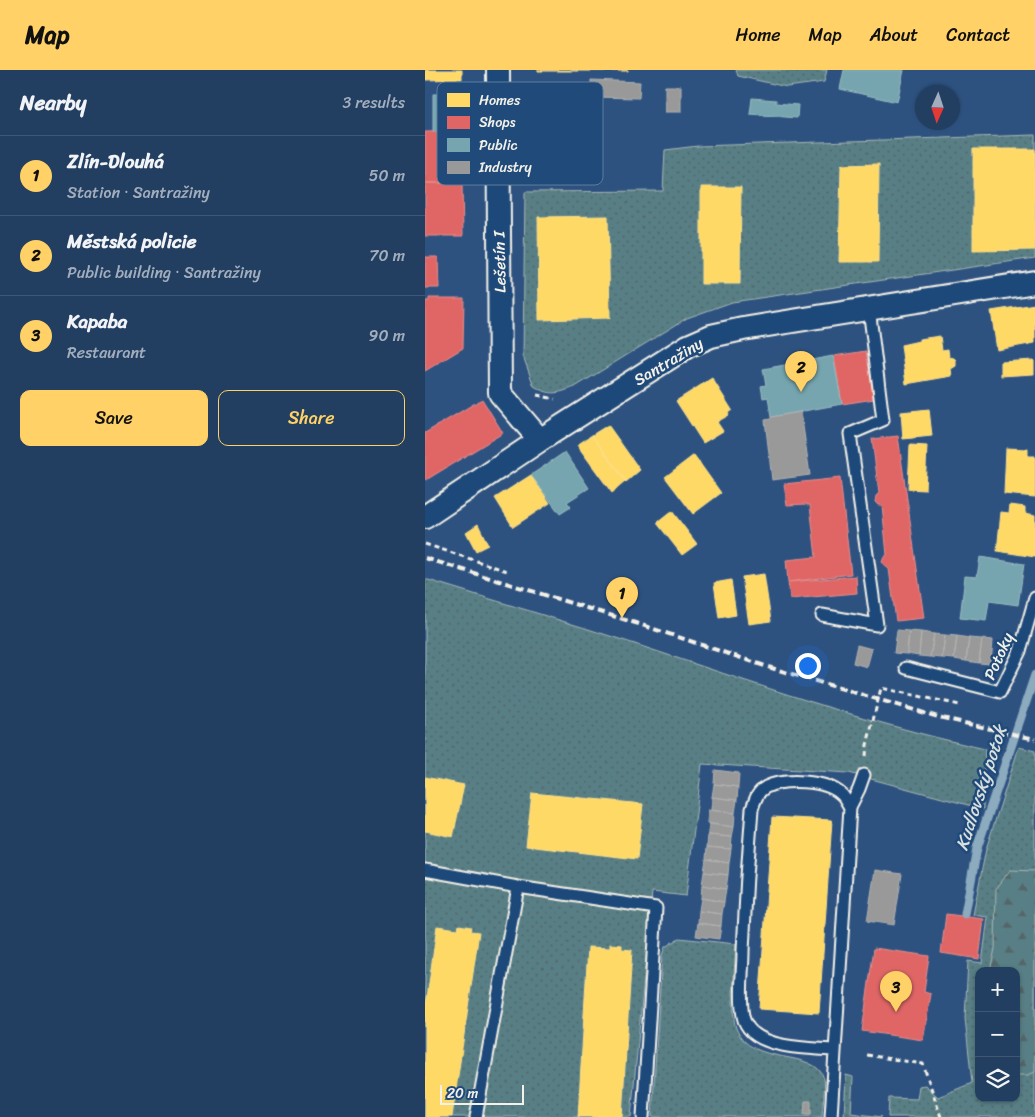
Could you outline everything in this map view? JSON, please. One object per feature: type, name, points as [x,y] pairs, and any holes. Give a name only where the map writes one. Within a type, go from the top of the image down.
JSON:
[{"type":"street","name":"Lešetín I","points":[[499,185],[500,393],[540,440]]},
{"type":"street","name":"Santražiny","points":[[425,517],[540,440],[703,339],[743,329],[1035,282]]},
{"type":"lane","points":[[822,615],[877,625],[850,434],[883,420],[869,308]]},
{"type":"lane","name":"Potoky","points":[[906,668],[1000,692],[1020,651],[1035,598]]},
{"type":"lane","points":[[831,1117],[850,807],[864,775]]},
{"type":"lane","points":[[834,1050],[782,1045],[761,1038],[746,1025],[743,1017],[742,997],[745,898],[751,809],[756,796],[766,787],[784,782],[820,784],[842,794],[850,807]]},
{"type":"lane","points":[[425,870],[518,887],[656,908],[643,1117]]},
{"type":"lane","points":[[476,1117],[518,887]]},
{"type":"path","points":[[533,392],[538,396],[555,400],[562,398]]},
{"type":"path","points":[[425,545],[433,538]]},
{"type":"path","points":[[425,545],[507,571]]},
{"type":"path","points":[[867,745],[881,688],[964,706]]},
{"type":"path","points":[[867,1055],[923,1064],[941,1117]]},
{"type":"green space","points":[[736,70],[827,70],[824,82],[787,87],[738,76]]},
{"type":"green space","points":[[1035,135],[1035,258],[732,302],[687,318],[575,387],[549,393],[534,386],[523,356],[525,192],[663,191],[665,150],[698,146]]},
{"type":"green space","points":[[425,579],[612,636],[853,715],[985,749],[983,809],[849,773],[702,764],[686,896],[652,892],[631,1117],[425,1117]]},
{"type":"green space","points":[[1019,747],[1035,751],[1035,1117],[888,1117],[889,1098],[917,1099],[919,1086],[925,1085],[938,1097],[972,1083],[965,1018],[968,961],[982,963],[988,917],[973,915],[986,849]]},
{"type":"green space","points":[[1010,870],[1035,871],[1035,1072],[1028,1075],[1020,1075],[1020,967],[991,967],[995,949],[996,889]]},
{"type":"green space","points":[[679,938],[736,944],[733,1011],[736,1028],[743,1040],[755,1048],[809,1063],[818,1069],[824,1079],[822,1117],[652,1117],[662,955],[665,947]]},
{"type":"green space","points":[[846,1075],[853,1077],[851,1113],[882,1117],[844,1117]]},
{"type":"building: Homes","points":[[425,70],[462,70],[462,79],[425,80]]},
{"type":"building: Homes","points":[[628,70],[628,71],[538,71]]},
{"type":"building: Homes","points":[[973,149],[1035,149],[1035,250],[973,251]]},
{"type":"building: Homes","points":[[879,164],[878,262],[839,262],[841,165]]},
{"type":"building: Homes","points":[[701,187],[741,187],[740,284],[701,284]]},
{"type":"building: Homes","points":[[608,216],[610,318],[539,320],[538,217]]},
{"type":"building: Homes","points":[[1035,304],[1035,343],[997,350],[991,311]]},
{"type":"building: Homes","points":[[940,336],[942,350],[948,349],[949,357],[956,360],[956,366],[951,369],[952,376],[906,384],[901,345],[919,341],[919,339]]},
{"type":"building: Homes","points":[[1034,360],[1034,374],[1001,376],[1001,362]]},
{"type":"building: Homes","points":[[712,378],[732,410],[728,413],[729,415],[717,422],[723,431],[703,443],[676,401]]},
{"type":"building: Homes","points":[[929,409],[932,436],[903,439],[901,412]]},
{"type":"building: Homes","points":[[608,425],[640,470],[626,482],[592,435]]},
{"type":"building: Homes","points":[[592,435],[626,481],[612,493],[577,445]]},
{"type":"building: Homes","points":[[910,445],[927,446],[925,490],[908,489]]},
{"type":"building: Homes","points":[[1006,448],[1028,449],[1028,456],[1035,456],[1035,497],[1004,494]]},
{"type":"building: Homes","points":[[694,455],[721,493],[693,514],[665,477]]},
{"type":"building: Homes","points":[[531,475],[550,503],[513,527],[495,498]]},
{"type":"building: Homes","points":[[1010,505],[1025,507],[1025,513],[1035,515],[1035,557],[997,551],[1001,512],[1009,513]]},
{"type":"building: Homes","points":[[672,511],[697,544],[682,555],[657,523]]},
{"type":"building: Homes","points":[[478,524],[488,545],[476,551],[466,532]]},
{"type":"building: Homes","points":[[764,574],[771,621],[749,624],[742,577]]},
{"type":"building: Homes","points":[[731,580],[736,615],[719,618],[714,583]]},
{"type":"building: Homes","points":[[425,777],[464,785],[453,837],[425,831]]},
{"type":"building: Homes","points":[[532,793],[643,804],[637,859],[526,846]]},
{"type":"building: Homes","points":[[772,817],[832,820],[819,1013],[759,1009]]},
{"type":"building: Homes","points":[[459,925],[471,927],[470,931],[479,932],[452,1117],[425,1117],[425,1012],[437,926],[458,929]]},
{"type":"building: Homes","points":[[610,944],[622,945],[622,949],[632,950],[622,1117],[578,1117],[588,947],[610,948]]},
{"type":"building: Shops","points":[[425,132],[437,132],[437,183],[425,183]]},
{"type":"building: Shops","points":[[425,183],[462,185],[463,236],[425,236]]},
{"type":"building: Shops","points":[[425,257],[438,257],[439,288],[425,288]]},
{"type":"building: Shops","points":[[429,298],[464,298],[463,348],[425,371],[425,301],[429,301]]},
{"type":"building: Shops","points":[[866,351],[874,399],[842,404],[834,356]]},
{"type":"building: Shops","points":[[482,399],[503,433],[426,480],[425,433]]},
{"type":"building: Shops","points":[[898,436],[924,618],[896,621],[889,569],[882,562],[887,555],[882,505],[878,505],[875,502],[876,496],[879,493],[872,439]]},
{"type":"building: Shops","points":[[840,478],[851,574],[788,582],[786,560],[816,557],[810,505],[787,505],[784,484]]},
{"type":"building: Shops","points":[[856,576],[857,593],[790,599],[788,582]]},
{"type":"building: Shops","points":[[946,914],[984,919],[979,959],[941,953]]},
{"type":"building: Shops","points":[[874,948],[929,956],[924,992],[931,994],[923,1040],[862,1031]]},
{"type":"building: Public","points":[[844,70],[904,70],[897,102],[840,89]]},
{"type":"building: Public","points":[[433,94],[437,94],[437,132],[433,132]]},
{"type":"building: Public","points":[[752,98],[776,100],[776,103],[798,105],[797,118],[750,114]]},
{"type":"building: Public","points":[[833,356],[842,404],[771,417],[768,397],[763,398],[761,386],[766,385],[763,369]]},
{"type":"building: Public","points":[[565,452],[589,488],[567,502],[571,507],[560,514],[531,475]]},
{"type":"building: Public","points":[[980,557],[1024,564],[1018,605],[989,601],[986,621],[960,618],[965,576],[977,577]]},
{"type":"building: Industry","points":[[591,80],[640,82],[639,98],[603,97],[603,82],[591,82]]},
{"type":"building: Industry","points":[[665,86],[681,86],[681,112],[665,112]]},
{"type":"building: Industry","points":[[801,412],[810,475],[772,480],[765,420],[771,419],[771,417]]},
{"type":"building: Industry","points":[[897,630],[909,631],[907,654],[894,653]]},
{"type":"building: Industry","points":[[909,631],[921,632],[919,656],[907,654]]},
{"type":"building: Industry","points":[[921,632],[934,634],[930,657],[919,656]]},
{"type":"building: Industry","points":[[934,634],[945,635],[942,658],[930,657]]},
{"type":"building: Industry","points":[[945,635],[957,636],[954,659],[942,658]]},
{"type":"building: Industry","points":[[957,636],[969,638],[966,661],[954,659]]},
{"type":"building: Industry","points":[[969,638],[982,639],[979,663],[966,661]]},
{"type":"building: Industry","points":[[982,639],[993,640],[991,664],[979,663]]},
{"type":"building: Industry","points":[[857,645],[872,649],[867,667],[853,663]]},
{"type":"building: Industry","points":[[715,770],[739,773],[738,787],[714,784]]},
{"type":"building: Industry","points":[[714,784],[738,787],[737,800],[712,797]]},
{"type":"building: Industry","points":[[712,797],[737,800],[735,813],[711,810]]},
{"type":"building: Industry","points":[[708,810],[735,813],[734,827],[707,823]]},
{"type":"building: Industry","points":[[709,824],[734,827],[732,837],[708,835]]},
{"type":"building: Industry","points":[[708,835],[732,837],[731,849],[707,847]]},
{"type":"building: Industry","points":[[707,847],[731,849],[729,863],[706,859]]},
{"type":"building: Industry","points":[[706,859],[729,863],[728,875],[704,872]]},
{"type":"building: Industry","points":[[875,870],[902,874],[894,925],[867,921]]},
{"type":"building: Industry","points":[[704,872],[728,875],[726,889],[702,885]]},
{"type":"building: Industry","points":[[702,885],[726,889],[724,902],[701,898]]},
{"type":"building: Industry","points":[[701,898],[724,902],[722,914],[699,911]]},
{"type":"building: Industry","points":[[699,911],[722,914],[721,926],[698,923]]},
{"type":"building: Industry","points":[[698,923],[721,926],[719,939],[696,936]]},
{"type":"building: Industry","points":[[805,1101],[811,1101],[811,1114],[804,1114]]},
{"type":"waterway","name":"Kudlovský potok","points":[[965,914],[977,848],[1035,675]]},
{"type":"railway","points":[[425,558],[642,625],[768,667],[938,717],[1035,739]]},
{"type":"place","name":"Městská policie","points":[[801,392]]},
{"type":"place","name":"Zlín-Dlouhá","points":[[622,618]]},
{"type":"place","name":"Kapaba","points":[[896,1012]]}]
